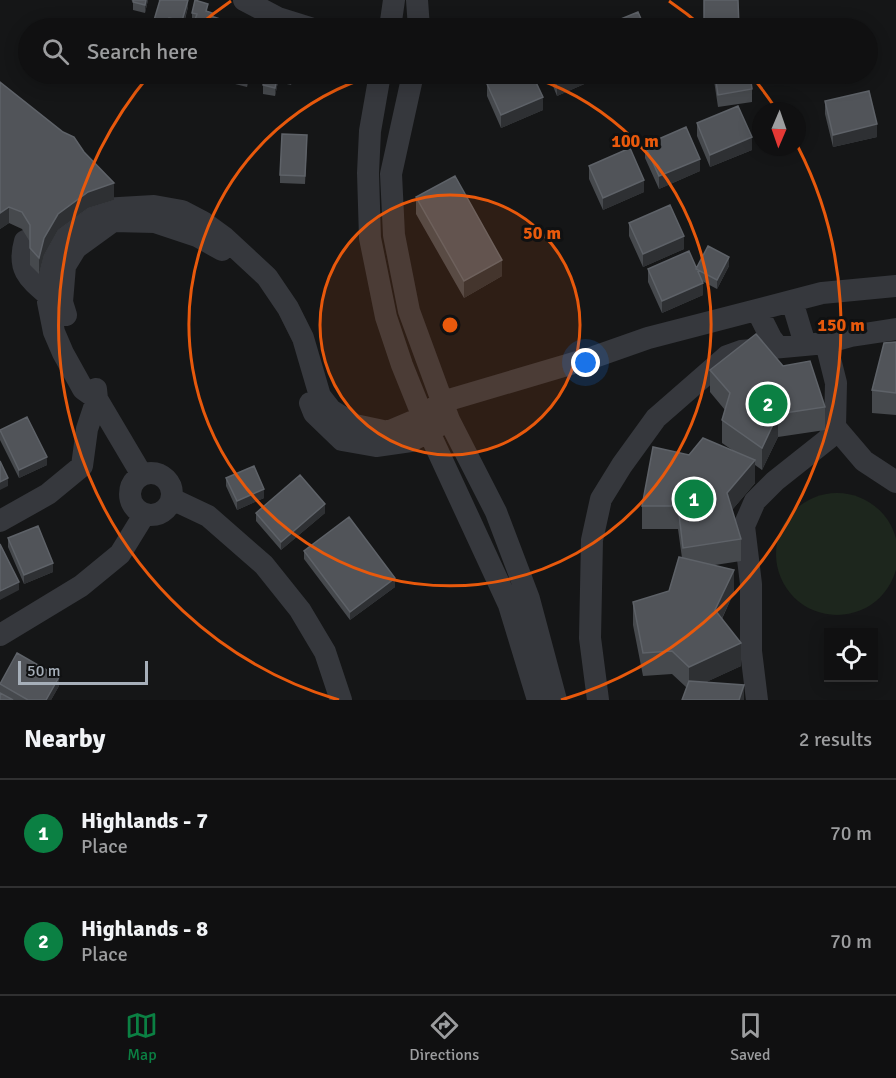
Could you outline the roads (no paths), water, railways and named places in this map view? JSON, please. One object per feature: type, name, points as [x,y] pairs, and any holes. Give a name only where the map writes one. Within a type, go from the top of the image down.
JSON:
[{"type":"street","points":[[244,0],[278,18]]},
{"type":"street","points":[[391,18],[394,0]]},
{"type":"street","points":[[417,0],[418,18]]},
{"type":"street","points":[[378,84],[370,131],[368,173],[370,238],[386,317],[426,423],[509,605],[538,700]]},
{"type":"street","points":[[411,84],[391,174],[394,235],[409,311],[445,411],[496,512],[529,599],[556,700]]},
{"type":"street","points":[[142,475],[97,399],[83,389],[63,353],[54,332],[48,295],[51,256],[63,238],[80,221],[102,209],[154,206],[182,211],[203,222],[225,238],[267,277],[288,308],[303,338],[320,396],[331,410],[354,425],[388,432],[404,426],[426,423]]},
{"type":"street","points":[[0,521],[48,494],[82,466],[87,429],[97,399],[95,381],[70,332],[63,302],[65,266],[76,248],[113,221],[155,222],[197,236],[224,252],[266,295],[280,320],[314,413],[342,440],[376,446],[411,441],[426,423],[445,411],[648,338],[822,293],[896,286]]},
{"type":"street","points":[[25,241],[21,253],[27,277],[48,295]]},
{"type":"street","points":[[757,700],[751,651],[751,584],[744,526],[755,501],[775,481],[828,439],[835,427],[837,383],[792,301]]},
{"type":"street","points":[[757,310],[778,347]]},
{"type":"street","points":[[598,700],[590,638],[592,540],[601,499],[656,418],[727,356],[741,351],[816,344],[896,329]]},
{"type":"street","points":[[835,427],[864,460],[896,482]]},
{"type":"street","points":[[148,473],[161,476],[171,485],[172,499],[165,511],[159,514],[144,514],[133,506],[130,499],[132,485],[142,475],[148,473]]},
{"type":"street","points":[[172,499],[208,516],[264,565],[300,610],[325,652],[341,700]]},
{"type":"street","points":[[0,635],[81,586],[120,554],[144,514]]},
{"type":"place","name":"Highlands - 8","points":[[768,404]]},
{"type":"place","name":"Highlands - 7","points":[[694,499]]}]
